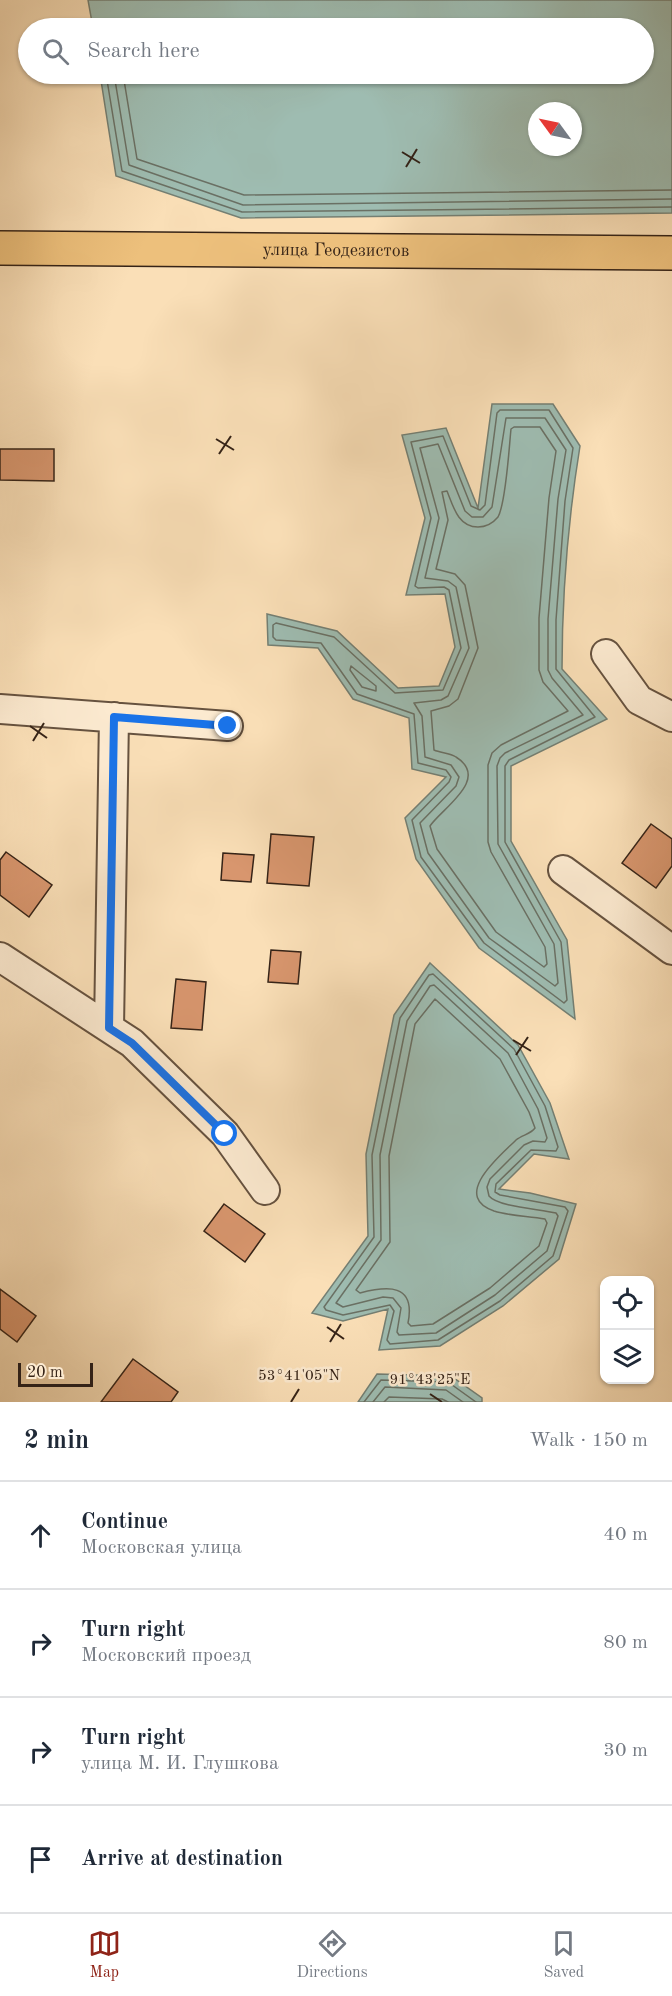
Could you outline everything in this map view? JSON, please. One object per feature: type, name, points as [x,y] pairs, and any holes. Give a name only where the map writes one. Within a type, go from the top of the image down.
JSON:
[{"type":"main road","name":"улица Геодезистов","points":[[0,248],[672,253]]},
{"type":"street","points":[[606,654],[639,700],[672,717]]},
{"type":"street","points":[[0,710],[228,726]]},
{"type":"street","points":[[109,1028],[114,717]]},
{"type":"street","points":[[563,870],[672,950]]},
{"type":"street","points":[[0,957],[132,1043],[225,1134],[265,1190]]},
{"type":"water","points":[[88,0],[672,0],[672,213],[241,218],[116,176],[102,84],[654,84],[654,18],[91,18]]},
{"type":"water","points":[[492,404],[553,404],[580,446],[566,557],[562,669],[607,719],[511,766],[511,841],[567,940],[575,1019],[479,948],[416,859],[405,818],[446,777],[412,769],[409,718],[353,699],[318,648],[268,645],[267,614],[337,631],[398,688],[439,686],[455,647],[445,594],[406,595],[425,518],[402,435],[446,428],[478,508]]},
{"type":"water","points":[[430,963],[518,1045],[550,1103],[569,1159],[534,1154],[499,1189],[530,1193],[576,1204],[559,1259],[503,1306],[440,1346],[379,1350],[388,1309],[343,1321],[312,1313],[368,1236],[366,1154],[394,1015]]},
{"type":"water","points":[[377,1374],[451,1376],[482,1398],[482,1402],[358,1402]]},
{"type":"building","points":[[0,449],[54,449],[54,481],[0,480]]},
{"type":"building","points":[[651,824],[672,839],[672,866],[656,888],[622,863]]},
{"type":"building","points":[[271,834],[314,837],[309,886],[267,883]]},
{"type":"building","points":[[6,852],[52,885],[29,917],[0,895],[0,860]]},
{"type":"building","points":[[223,853],[254,855],[251,882],[221,880]]},
{"type":"building","points":[[271,950],[301,952],[298,984],[268,982]]},
{"type":"building","points":[[176,979],[206,982],[202,1030],[171,1028]]},
{"type":"building","points":[[224,1204],[265,1234],[245,1262],[204,1231]]},
{"type":"building","points":[[0,1289],[36,1316],[17,1342],[0,1329]]},
{"type":"building","points":[[133,1359],[178,1392],[171,1402],[101,1402]]},
{"type":"route","points":[[225,1134],[132,1043],[109,1028],[114,717],[228,726]]}]
